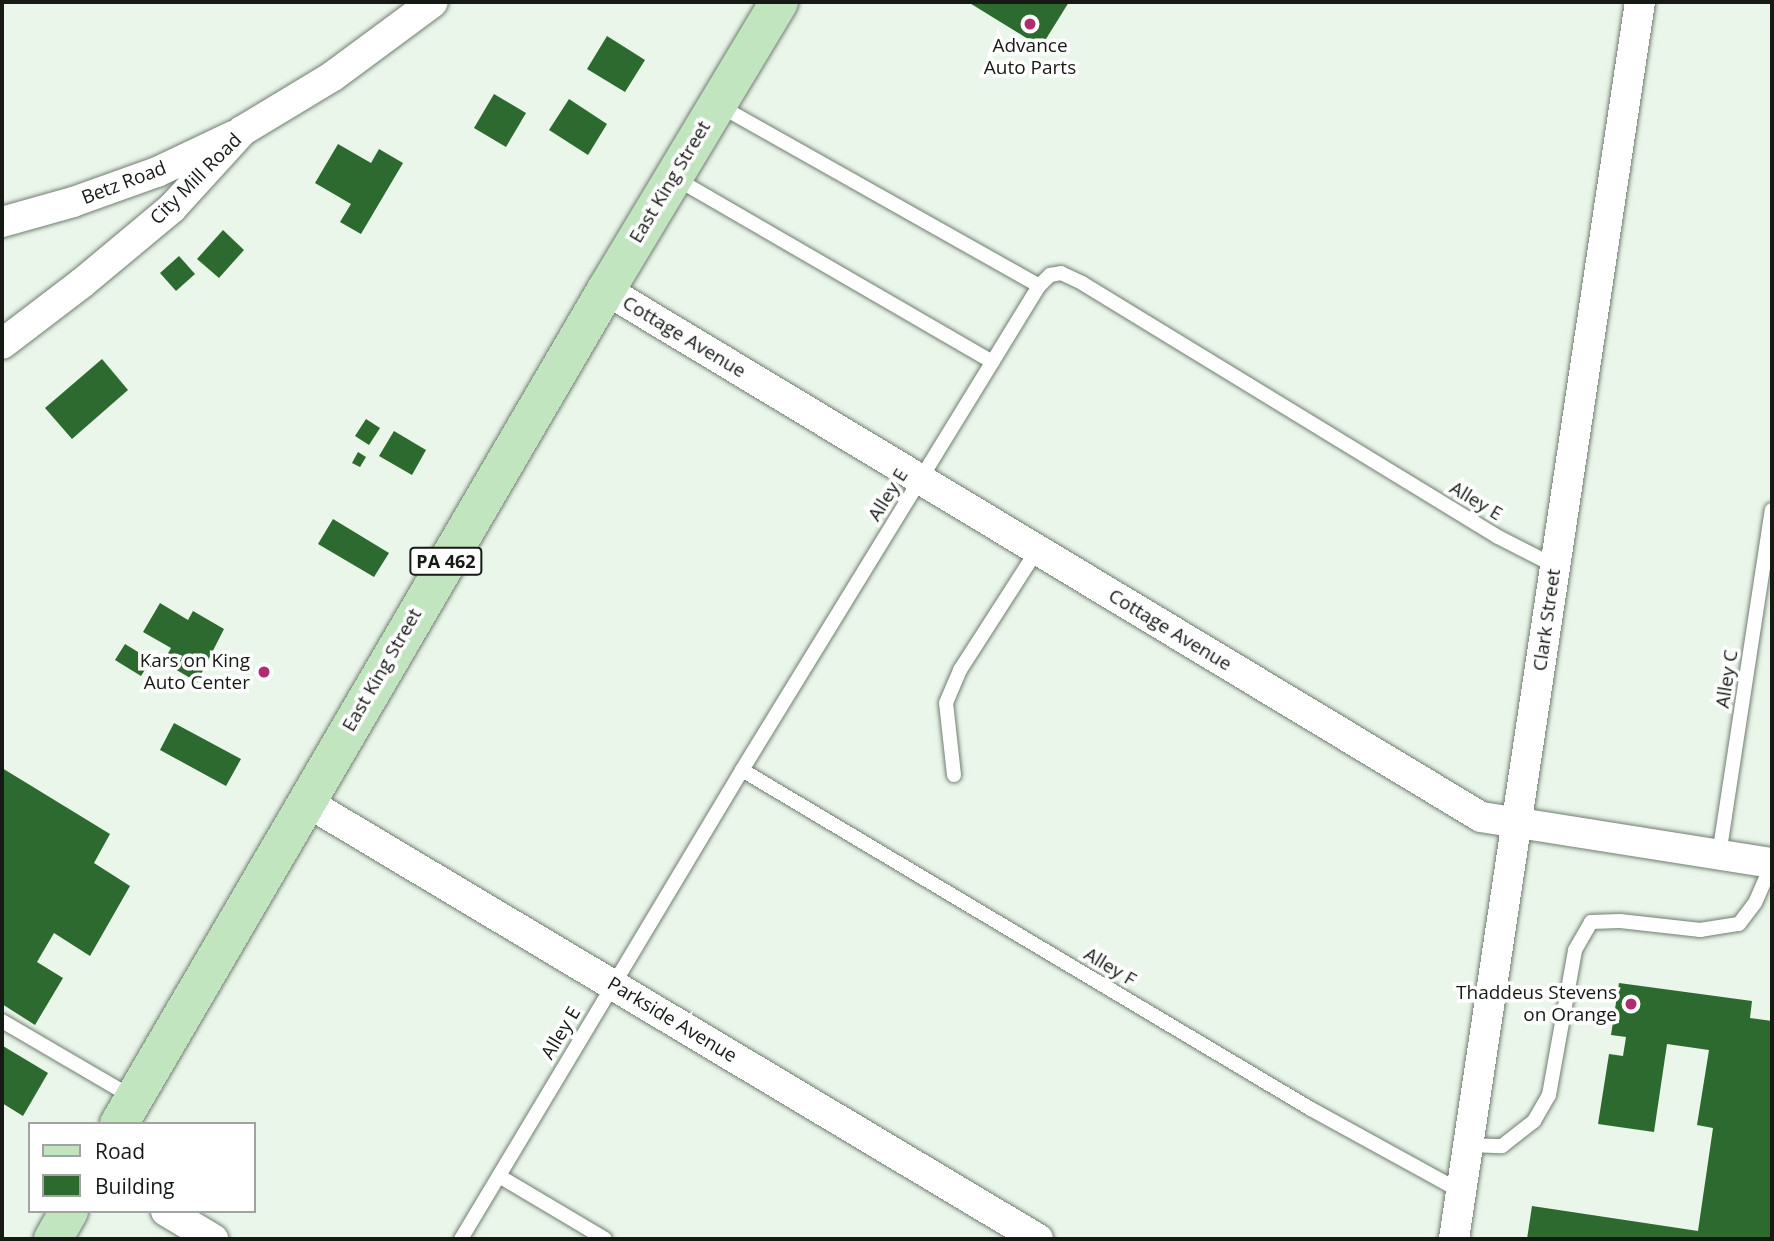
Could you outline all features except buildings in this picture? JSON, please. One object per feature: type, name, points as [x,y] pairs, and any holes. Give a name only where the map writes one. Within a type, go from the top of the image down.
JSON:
[{"type":"main road","name":"East King Street","points":[[126,1111],[305,800],[779,2]]},
{"type":"main road","points":[[53,1239],[68,1213]]},
{"type":"street","name":"City Mill Road","points":[[2,344],[82,283],[172,208],[242,131],[332,76],[433,2]]},
{"type":"street","name":"Clark Street","points":[[1454,1239],[1640,2]]},
{"type":"street","name":"Betz Road","points":[[2,222],[73,202],[157,172],[242,131]]},
{"type":"street","name":"Cottage Avenue","points":[[606,290],[1481,817],[1517,825],[1772,863]]},
{"type":"street","name":"Parkside Avenue","points":[[305,800],[1038,1239]]},
{"type":"street","points":[[169,1213],[213,1239]]},
{"type":"lane","points":[[717,104],[1039,286]]},
{"type":"lane","points":[[673,177],[992,362]]},
{"type":"lane","name":"Alley E","points":[[461,1239],[742,770],[1039,286],[1050,275],[1061,273],[1082,283],[1497,537],[1555,566]]},
{"type":"lane","name":"Alley C","points":[[1719,855],[1765,600],[1772,510]]},
{"type":"lane","points":[[954,775],[946,703],[960,670],[1037,550]]},
{"type":"lane","name":"Alley F","points":[[742,770],[1311,1110],[1462,1192]]},
{"type":"lane","points":[[1469,1145],[1502,1146],[1534,1121],[1549,1095],[1575,950],[1591,922],[1620,921],[1700,930],[1739,924],[1755,903],[1772,863]]},
{"type":"lane","points":[[2,1021],[126,1111]]},
{"type":"lane","points":[[499,1176],[605,1239]]},
{"type":"place","name":"Advance Auto Parts","points":[[1030,24]]},
{"type":"place","name":"Kars on King Auto Center","points":[[264,672]]},
{"type":"place","name":"Thaddeus Stevens on Orange","points":[[1631,1004]]}]
